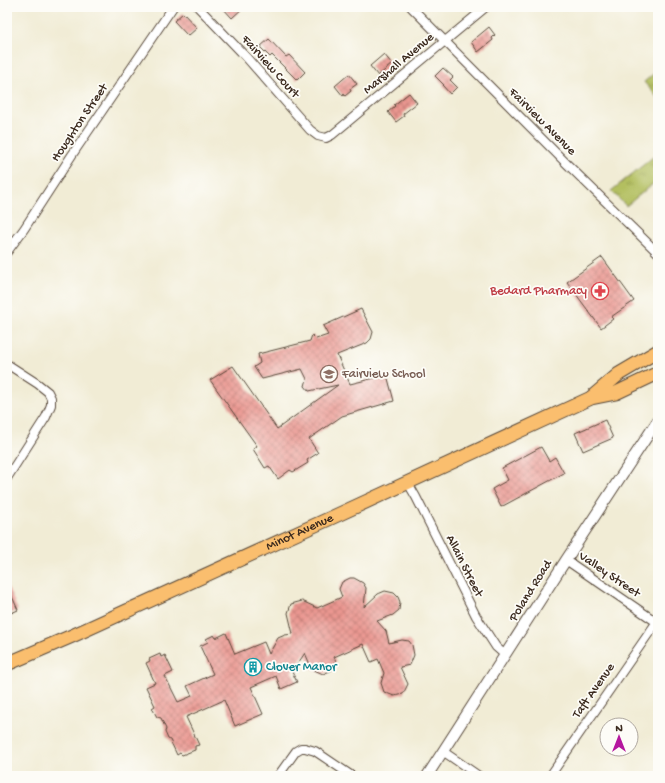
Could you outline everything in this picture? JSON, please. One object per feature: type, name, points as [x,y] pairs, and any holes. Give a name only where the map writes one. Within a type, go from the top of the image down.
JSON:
[{"type":"main road","name":"Minot Avenue","points":[[591,398],[619,374],[658,351]]},
{"type":"main road","name":"Minot Avenue","points":[[7,664],[408,483],[591,398],[616,393],[658,373]]},
{"type":"street","name":"Houghton Street","points":[[7,252],[174,7]]},
{"type":"street","name":"Fairview Court","points":[[198,7],[310,130],[318,136],[326,138]]},
{"type":"street","name":"Fairview Avenue","points":[[411,7],[658,253]]},
{"type":"street","name":"Marshall Avenue","points":[[326,138],[342,128],[378,96],[486,7]]},
{"type":"street","points":[[7,364],[38,384],[48,392],[51,398],[51,405],[46,417],[7,478]]},
{"type":"street","name":"Poland Road","points":[[427,776],[444,752],[566,560],[658,421]]},
{"type":"street","name":"Allain Street","points":[[408,483],[476,616],[496,647],[505,655]]},
{"type":"street","name":"Valley Street","points":[[566,560],[658,622]]},
{"type":"street","name":"Taft Avenue","points":[[550,776],[658,622]]},
{"type":"street","points":[[278,776],[293,754],[300,748],[316,751],[352,776]]},
{"type":"street","points":[[444,752],[479,776]]},
{"type":"green space","points":[[658,70],[658,98],[644,82]]},
{"type":"green space","points":[[658,153],[658,180],[626,206],[611,191]]},
{"type":"building","points":[[222,7],[244,7],[232,18]]},
{"type":"building","points":[[183,13],[197,28],[188,36],[174,21]]},
{"type":"building","points":[[489,27],[495,35],[492,38],[493,40],[478,52],[471,42]]},
{"type":"building","points":[[269,39],[286,57],[289,55],[305,72],[297,80],[272,55],[270,57],[260,47]]},
{"type":"building","points":[[384,54],[392,64],[378,76],[370,66]]},
{"type":"building","points":[[443,68],[453,77],[450,80],[457,87],[450,94],[435,76]]},
{"type":"building","points":[[349,74],[357,84],[350,89],[351,91],[343,96],[335,86]]},
{"type":"building","points":[[409,93],[417,103],[403,114],[404,116],[396,122],[388,112]]},
{"type":"building","name":"Bedard Pharmacy","points":[[602,257],[634,301],[611,317],[613,319],[601,328],[567,282]]},
{"type":"building","points":[[361,309],[373,332],[371,339],[367,343],[337,355],[350,384],[387,375],[394,401],[342,416],[309,439],[318,453],[307,460],[308,463],[293,472],[290,470],[278,479],[269,466],[265,468],[253,449],[257,446],[210,380],[233,366],[277,429],[338,385],[309,391],[305,386],[307,379],[302,369],[262,379],[254,367],[260,363],[258,354],[310,341],[312,335],[316,339],[328,335],[323,326]]},
{"type":"building","points":[[605,420],[613,438],[583,451],[575,433]]},
{"type":"building","points":[[541,447],[549,461],[555,457],[564,473],[501,507],[492,489],[508,480],[502,468]]},
{"type":"building","name":"Clover Manor","points":[[350,578],[354,578],[363,583],[366,588],[364,607],[378,594],[385,591],[394,593],[398,597],[400,602],[399,610],[393,615],[377,621],[386,631],[389,643],[402,640],[409,641],[412,645],[414,655],[410,665],[400,667],[408,684],[403,694],[394,696],[384,692],[381,683],[384,673],[378,659],[371,662],[363,644],[334,657],[336,661],[332,670],[323,674],[312,669],[305,653],[292,672],[297,682],[281,689],[276,676],[251,687],[263,714],[235,726],[224,700],[186,717],[199,745],[195,746],[195,750],[182,755],[180,753],[177,755],[170,740],[168,739],[165,732],[166,729],[161,718],[157,717],[152,708],[155,706],[146,687],[155,683],[146,663],[150,661],[149,659],[160,654],[161,657],[165,655],[173,672],[165,676],[178,702],[192,696],[187,686],[213,674],[200,646],[208,642],[206,639],[214,635],[216,638],[226,633],[235,654],[264,642],[269,654],[278,638],[293,634],[288,613],[291,604],[302,601],[317,608],[342,597],[339,589],[342,582]]},
{"type":"building","points":[[7,585],[18,610],[7,615]]},
{"type":"place","name":"Bedard Pharmacy","points":[[600,291]]},
{"type":"place","name":"Fairview School","points":[[329,374]]},
{"type":"place","name":"Clover Manor","points":[[253,667]]}]
